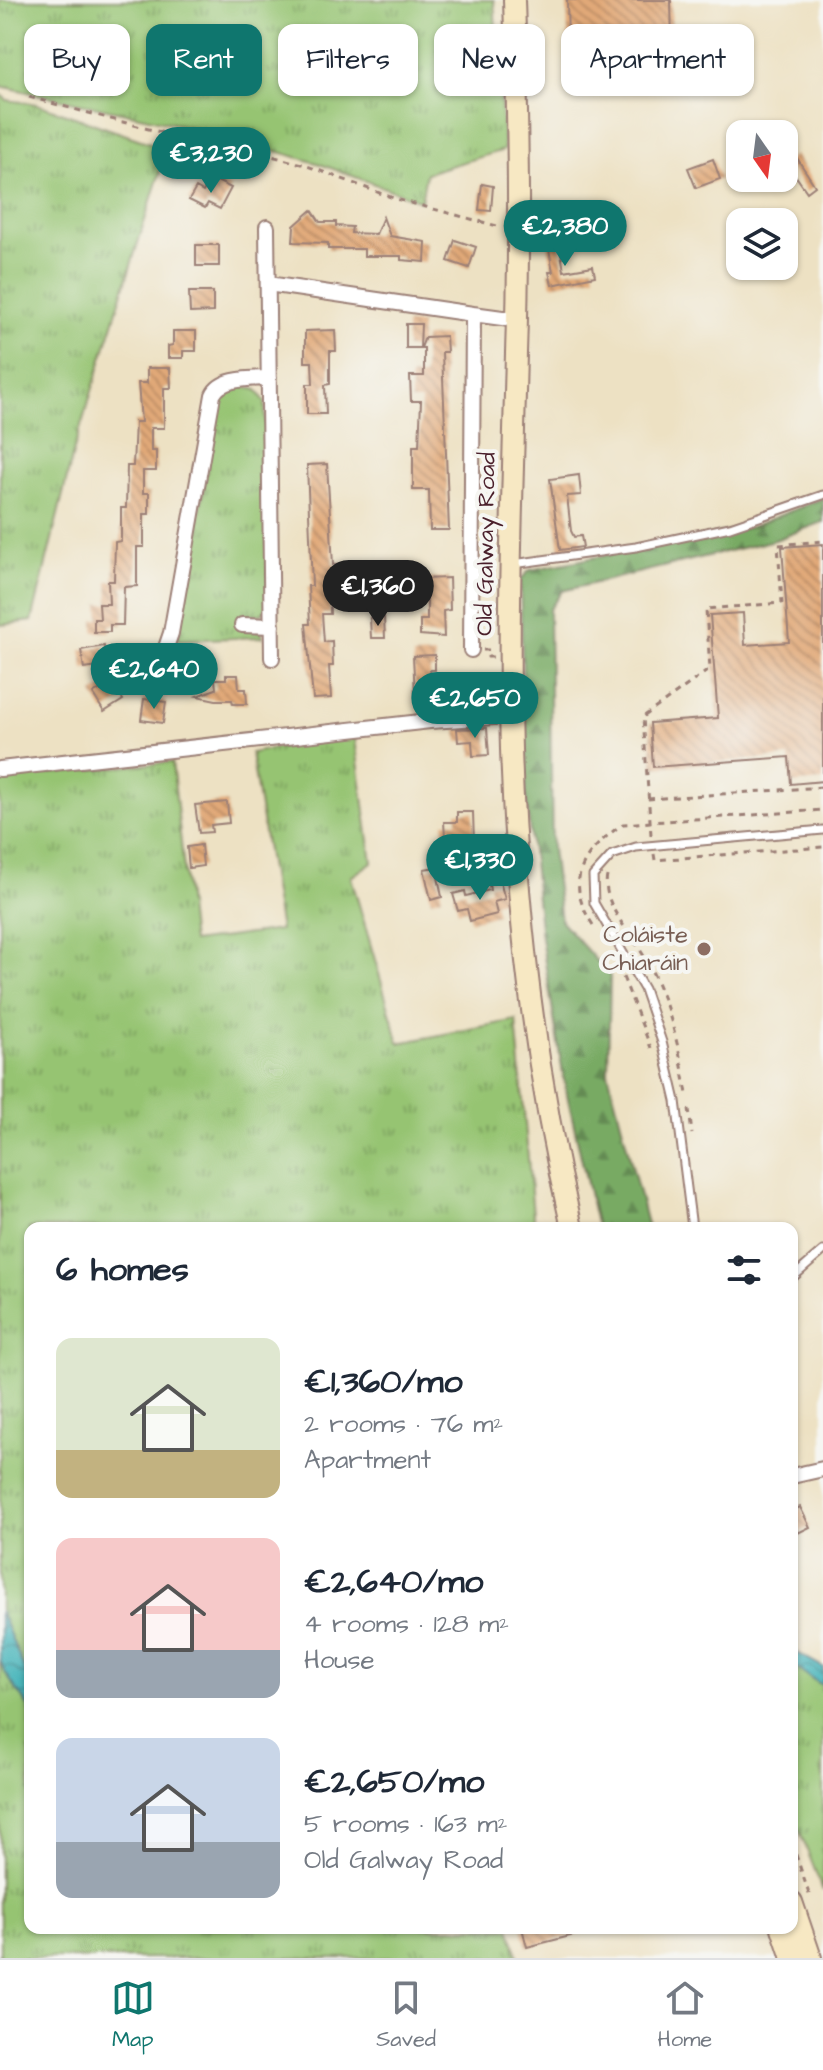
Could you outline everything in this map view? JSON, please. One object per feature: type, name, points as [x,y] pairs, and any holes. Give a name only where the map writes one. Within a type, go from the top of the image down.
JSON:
[{"type":"main road","name":"Old Galway Road","points":[[514,0],[517,320],[511,716],[525,947],[543,1077],[571,1222]]},
{"type":"main road","points":[[801,1899],[811,1958]]},
{"type":"main road","points":[[784,1934],[792,1958]]},
{"type":"street","points":[[267,227],[272,658]]},
{"type":"street","points":[[268,284],[517,320]]},
{"type":"street","points":[[471,650],[473,314]]},
{"type":"street","points":[[161,662],[171,633],[213,395],[216,388],[225,383],[269,378]]},
{"type":"street","points":[[242,625],[272,626]]},
{"type":"street","points":[[0,769],[430,721],[511,716]]},
{"type":"street","points":[[798,1475],[823,1469]]},
{"type":"lane","points":[[511,564],[636,547],[730,527],[823,495]]},
{"type":"lane","points":[[691,1222],[676,1101],[662,1042],[644,989],[594,903],[593,876],[612,855],[636,847],[823,830]]},
{"type":"lane","points":[[446,863],[518,852]]},
{"type":"lane","points":[[798,1273],[823,1251]]},
{"type":"path","points":[[29,97],[175,136],[246,149],[302,164],[424,207],[492,227],[517,228]]},
{"type":"path","points":[[823,541],[778,545],[782,603],[706,609],[710,669],[643,717],[655,860],[823,847]]},
{"type":"path","points":[[471,650],[489,650],[488,657],[510,657]]},
{"type":"path","points":[[648,799],[823,787]]},
{"type":"path","points":[[598,933],[583,911],[578,893],[579,874],[586,857],[600,840],[623,824],[823,810]]},
{"type":"path","points":[[619,969],[632,993],[652,1051]]},
{"type":"green space","points":[[0,0],[494,0],[496,24],[434,24],[434,96],[500,96],[504,150],[426,173],[421,201],[317,163],[200,129],[47,96],[130,96],[130,24],[24,24],[24,91],[0,86]]},
{"type":"green space","points":[[0,94],[7,100],[37,104],[167,149],[74,449],[32,621],[0,625]]},
{"type":"green space","points":[[240,386],[257,390],[265,402],[268,607],[262,614],[244,616],[243,629],[262,632],[263,637],[178,640],[218,405],[223,391]]},
{"type":"green space","points":[[823,498],[823,522],[775,540],[562,591],[549,610],[552,849],[561,921],[610,976],[608,1072],[646,1222],[596,1222],[564,1081],[541,937],[526,796],[520,580],[530,570],[751,527]]},
{"type":"green space","points":[[354,732],[372,862],[351,877],[399,1043],[516,1020],[535,1222],[24,1222],[24,1669],[0,1611],[0,778],[172,762],[192,942],[280,930],[251,753]]},
{"type":"green space","points":[[0,1658],[4,1671],[24,1700],[24,1934],[511,1934],[519,1958],[0,1958]]},
{"type":"green space","points":[[798,1669],[823,1686],[823,1891],[798,1827]]},
{"type":"water","points":[[0,1611],[24,1669],[24,1700],[4,1671],[0,1658]]},
{"type":"water","points":[[798,1653],[823,1667],[823,1686],[798,1669]]},
{"type":"building","points":[[567,0],[671,0],[672,24],[568,24]]},
{"type":"building","points":[[713,159],[720,179],[696,188],[688,168]]},
{"type":"building","points":[[798,160],[815,186],[807,192],[798,179]]},
{"type":"building","points":[[211,178],[231,188],[220,209],[208,203],[205,208],[189,200],[196,188],[203,192]]},
{"type":"building","points":[[482,184],[493,186],[491,211],[479,210]]},
{"type":"building","points":[[312,210],[320,222],[336,222],[336,226],[352,227],[351,233],[376,234],[383,217],[390,236],[426,242],[425,262],[401,260],[401,256],[364,256],[364,249],[328,249],[328,243],[293,242],[294,226]]},
{"type":"building","points":[[558,217],[562,238],[549,241],[544,219]]},
{"type":"building","points":[[455,240],[476,247],[469,268],[448,261]]},
{"type":"building","points":[[559,241],[564,271],[593,266],[595,276],[552,285],[548,243]]},
{"type":"building","points":[[196,245],[219,245],[219,266],[196,266]]},
{"type":"building","points":[[189,292],[213,292],[213,312],[190,313]]},
{"type":"building","points":[[406,324],[421,324],[420,348],[406,348]]},
{"type":"building","points":[[335,330],[336,351],[330,351],[330,384],[325,385],[326,414],[307,414],[307,384],[313,384],[312,362],[305,362],[305,331]]},
{"type":"building","points":[[173,331],[196,331],[196,351],[183,351],[183,358],[168,358],[168,346],[173,345]]},
{"type":"building","points":[[446,336],[447,352],[442,352],[449,530],[430,530],[429,490],[413,490],[413,446],[419,446],[421,401],[411,401],[410,376],[424,376],[424,348],[421,348],[425,337]]},
{"type":"building","points":[[147,368],[170,368],[171,388],[164,388],[164,428],[151,428],[151,451],[156,451],[156,471],[143,471],[143,493],[149,493],[149,514],[144,514],[144,547],[137,547],[137,586],[124,587],[123,625],[110,625],[110,632],[94,632],[94,619],[100,619],[99,604],[109,604],[108,581],[114,581],[115,542],[121,541],[121,508],[126,508],[127,466],[133,466],[135,422],[141,422],[138,383],[147,383]]},
{"type":"building","points":[[327,464],[333,565],[365,563],[366,575],[329,576],[330,614],[322,614],[324,642],[332,641],[333,666],[329,666],[331,698],[313,699],[306,624],[310,624],[308,586],[312,586],[307,465]]},
{"type":"building","points":[[579,475],[581,495],[567,496],[571,531],[574,537],[581,536],[583,547],[560,550],[550,479]]},
{"type":"building","points":[[823,544],[823,781],[791,784],[789,757],[653,767],[650,723],[718,718],[710,615],[743,613],[745,645],[789,642],[782,547]]},
{"type":"building","points":[[449,578],[450,610],[443,611],[444,637],[420,635],[420,620],[427,620],[427,592],[422,592],[421,579]]},
{"type":"building","points":[[384,617],[385,638],[371,638],[370,618]]},
{"type":"building","points":[[104,646],[107,666],[84,669],[81,650]]},
{"type":"building","points":[[435,655],[435,670],[430,670],[431,694],[415,695],[413,656]]},
{"type":"building","points":[[226,675],[238,675],[239,689],[246,689],[247,704],[197,696],[216,689],[215,679],[226,679]]},
{"type":"building","points":[[111,682],[123,700],[104,712],[93,694]]},
{"type":"building","points":[[144,699],[166,702],[163,723],[141,720]]},
{"type":"building","points":[[487,728],[489,755],[473,756],[472,741],[458,742],[457,729]]},
{"type":"building","points":[[227,802],[229,823],[211,825],[212,832],[199,833],[195,805]]},
{"type":"building","points":[[457,812],[473,812],[474,843],[458,843],[457,836],[445,837],[444,822],[457,822]]},
{"type":"building","points":[[201,845],[203,866],[189,868],[187,847]]},
{"type":"building","points":[[436,867],[442,897],[431,900],[424,869]]},
{"type":"building","points":[[500,882],[505,899],[494,902],[497,914],[470,921],[467,909],[458,911],[453,894],[465,891],[466,896],[490,890],[489,884]]},
{"type":"building","points":[[798,1508],[810,1527],[798,1533]]},
{"type":"building","points":[[524,1934],[578,1934],[527,1947]]},
{"type":"place","name":"Coláiste Chiaráin","points":[[704,949]]}]
